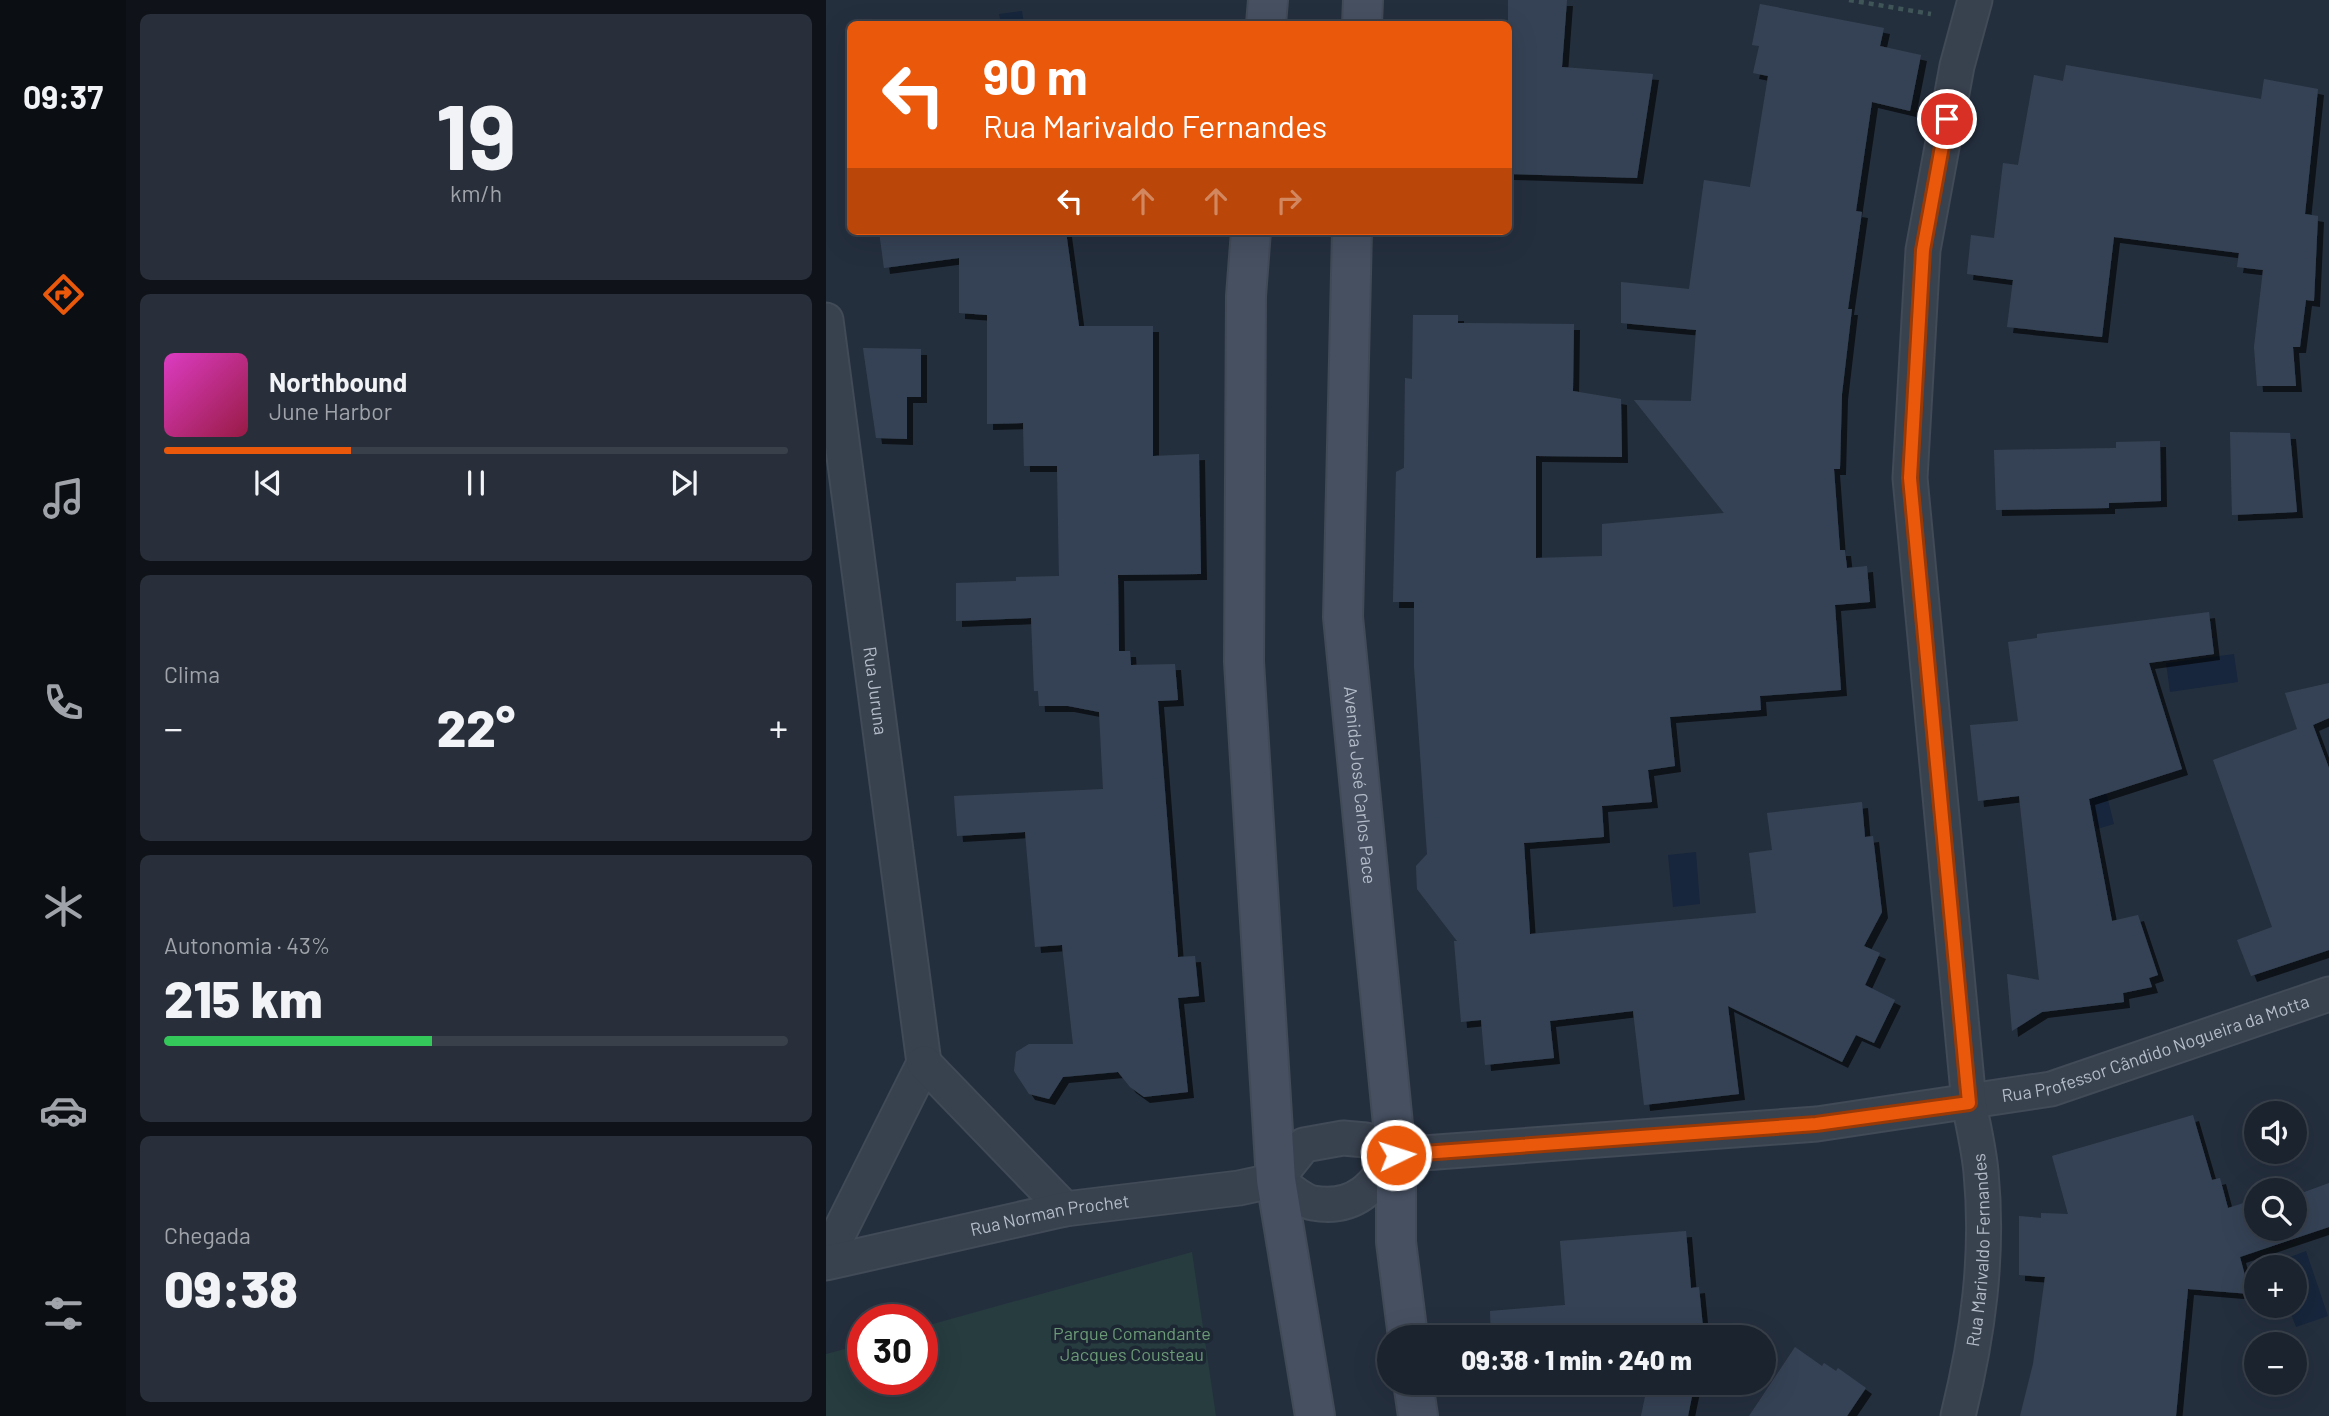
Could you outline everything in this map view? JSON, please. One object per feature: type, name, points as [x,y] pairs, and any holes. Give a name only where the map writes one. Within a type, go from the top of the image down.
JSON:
[{"type":"main road","points":[[1266,21],[1268,0]]},
{"type":"main road","points":[[1362,21],[1363,0]]},
{"type":"main road","points":[[1251,235],[1246,296],[1244,662],[1276,1180],[1315,1416]]},
{"type":"main road","name":"Avenida José Carlos Pace","points":[[1352,235],[1343,617],[1396,1155],[1396,1242],[1406,1325]]},
{"type":"main road","points":[[1415,1395],[1418,1416]]},
{"type":"street","name":"Rua Marivaldo Fernandes","points":[[1958,1416],[1975,1345],[1984,1262],[1981,1171],[1969,1103],[1910,478],[1923,250],[1957,66],[1973,11]]},
{"type":"street","name":"Rua Juruna","points":[[826,320],[924,1063]]},
{"type":"street","name":"Rua Professor Cândido Nogueira da Motta","points":[[1396,1155],[1816,1124],[2052,1089],[2329,994]]},
{"type":"street","points":[[826,1261],[924,1063],[1065,1209]]},
{"type":"street","points":[[1343,1138],[1366,1140],[1396,1155],[1372,1189],[1351,1201],[1312,1203],[1276,1180],[1304,1145],[1343,1138]]},
{"type":"street","name":"Rua Norman Prochet","points":[[826,1261],[1065,1209],[1239,1188],[1276,1180]]},
{"type":"path","points":[[1849,0],[1973,11]]},
{"type":"green space","name":"Parque Comandante Jacques Cousteau","points":[[1192,1252],[1216,1416],[826,1416],[826,1354],[847,1348],[847,1395],[938,1395],[938,1323]]},
{"type":"water","points":[[1022,11],[1024,21],[991,21],[1000,19],[999,14]]},
{"type":"water","points":[[2234,654],[2238,682],[2170,692],[2166,663]]},
{"type":"water","points":[[2101,772],[2114,824],[2097,829],[2084,777]]},
{"type":"water","points":[[1696,852],[1700,904],[1673,907],[1668,855]]},
{"type":"water","points":[[2306,1251],[2328,1316],[2296,1327],[2293,1318],[2307,1318],[2307,1255],[2295,1255]]},
{"type":"building","points":[[1508,0],[1567,0],[1562,67],[1653,74],[1637,178],[1512,174],[1512,21],[1508,21]]},
{"type":"building","points":[[1760,4],[1884,28],[1880,46],[1921,55],[1910,111],[1872,102],[1856,211],[1862,212],[1848,309],[1852,309],[1842,394],[1840,469],[1834,469],[1840,550],[1845,550],[1847,568],[1867,566],[1870,602],[1835,605],[1841,690],[1760,696],[1761,710],[1670,717],[1675,766],[1648,770],[1652,802],[1602,806],[1604,837],[1524,843],[1530,934],[1756,913],[1749,853],[1772,850],[1767,813],[1862,802],[1865,837],[1873,836],[1882,912],[1864,946],[1880,953],[1865,985],[1895,1000],[1874,1043],[1856,1035],[1842,1062],[1728,1006],[1739,1094],[1644,1105],[1633,1011],[1550,1021],[1554,1058],[1485,1065],[1481,1020],[1461,1022],[1454,941],[1457,941],[1417,889],[1416,866],[1427,854],[1414,666],[1414,602],[1393,602],[1396,472],[1404,468],[1405,378],[1412,379],[1413,315],[1458,315],[1458,323],[1574,324],[1573,391],[1621,399],[1622,457],[1536,456],[1536,558],[1602,556],[1602,524],[1724,513],[1634,400],[1691,401],[1696,330],[1621,323],[1621,282],[1689,289],[1704,180],[1750,187],[1768,76],[1753,73],[1759,46],[1752,45]]},
{"type":"building","points":[[2066,65],[2261,99],[2264,79],[2318,89],[2305,214],[2318,216],[2314,301],[2306,300],[2300,347],[2293,347],[2296,386],[2257,386],[2254,347],[2263,270],[2237,267],[2239,253],[2114,237],[2102,337],[2007,327],[2013,280],[1967,274],[1971,235],[1994,238],[2003,163],[2018,165],[2034,75],[2063,81]]},
{"type":"building","points":[[880,235],[1067,235],[1079,326],[1153,326],[1153,456],[1199,454],[1201,574],[1118,575],[1119,651],[1130,651],[1131,665],[1175,664],[1178,700],[1158,701],[1178,957],[1195,956],[1199,996],[1178,998],[1188,1092],[1144,1097],[1130,1087],[1118,1072],[1063,1077],[1049,1099],[1029,1094],[1014,1071],[1016,1052],[1029,1044],[1073,1044],[1062,945],[1035,947],[1025,832],[957,836],[954,796],[1103,789],[1099,712],[1068,706],[1039,706],[1038,691],[1034,691],[1031,618],[956,621],[956,583],[1059,576],[1057,466],[1024,466],[1023,423],[987,424],[987,315],[959,313],[959,258],[884,268]]},
{"type":"building","points":[[863,348],[921,349],[921,397],[907,397],[907,439],[876,438]]},
{"type":"building","points":[[2230,432],[2290,433],[2297,512],[2232,515]]},
{"type":"building","points":[[2160,441],[2161,501],[2109,503],[2109,508],[1996,510],[1994,450],[2116,448],[2116,442]]},
{"type":"building","points":[[2209,612],[2214,654],[2149,663],[2182,769],[2089,799],[2112,921],[2138,915],[2158,975],[2149,978],[2152,987],[2123,993],[2124,1002],[2042,1012],[2012,1031],[2007,974],[2039,980],[2019,796],[1978,801],[1970,725],[2018,721],[2008,642],[2037,638],[2037,634]]},
{"type":"building","points":[[2329,683],[2329,718],[2313,725],[2329,768],[2329,950],[2251,976],[2237,940],[2272,927],[2213,760],[2297,729],[2285,693]]},
{"type":"building","points":[[2193,1115],[2212,1180],[2220,1178],[2228,1208],[2244,1203],[2244,1241],[2287,1241],[2240,1257],[2244,1272],[2244,1294],[2188,1289],[2176,1416],[2020,1416],[2033,1364],[2045,1277],[2019,1275],[2019,1216],[2041,1218],[2041,1213],[2068,1214],[2052,1156]]},
{"type":"building","points":[[2329,1183],[2329,1227],[2307,1234],[2307,1191]]},
{"type":"building","points":[[1686,1231],[1691,1288],[1699,1287],[1703,1325],[1491,1325],[1490,1311],[1565,1305],[1560,1241]]},
{"type":"building","points":[[1795,1347],[1822,1366],[1824,1363],[1836,1371],[1838,1368],[1866,1388],[1847,1416],[1749,1416],[1763,1395],[1776,1395],[1776,1376]]},
{"type":"building","points":[[1645,1395],[1692,1395],[1688,1416],[1641,1416]]},
{"type":"route","points":[[1396,1155],[1816,1124],[1969,1103],[1910,478],[1923,250],[1947,119]]}]
